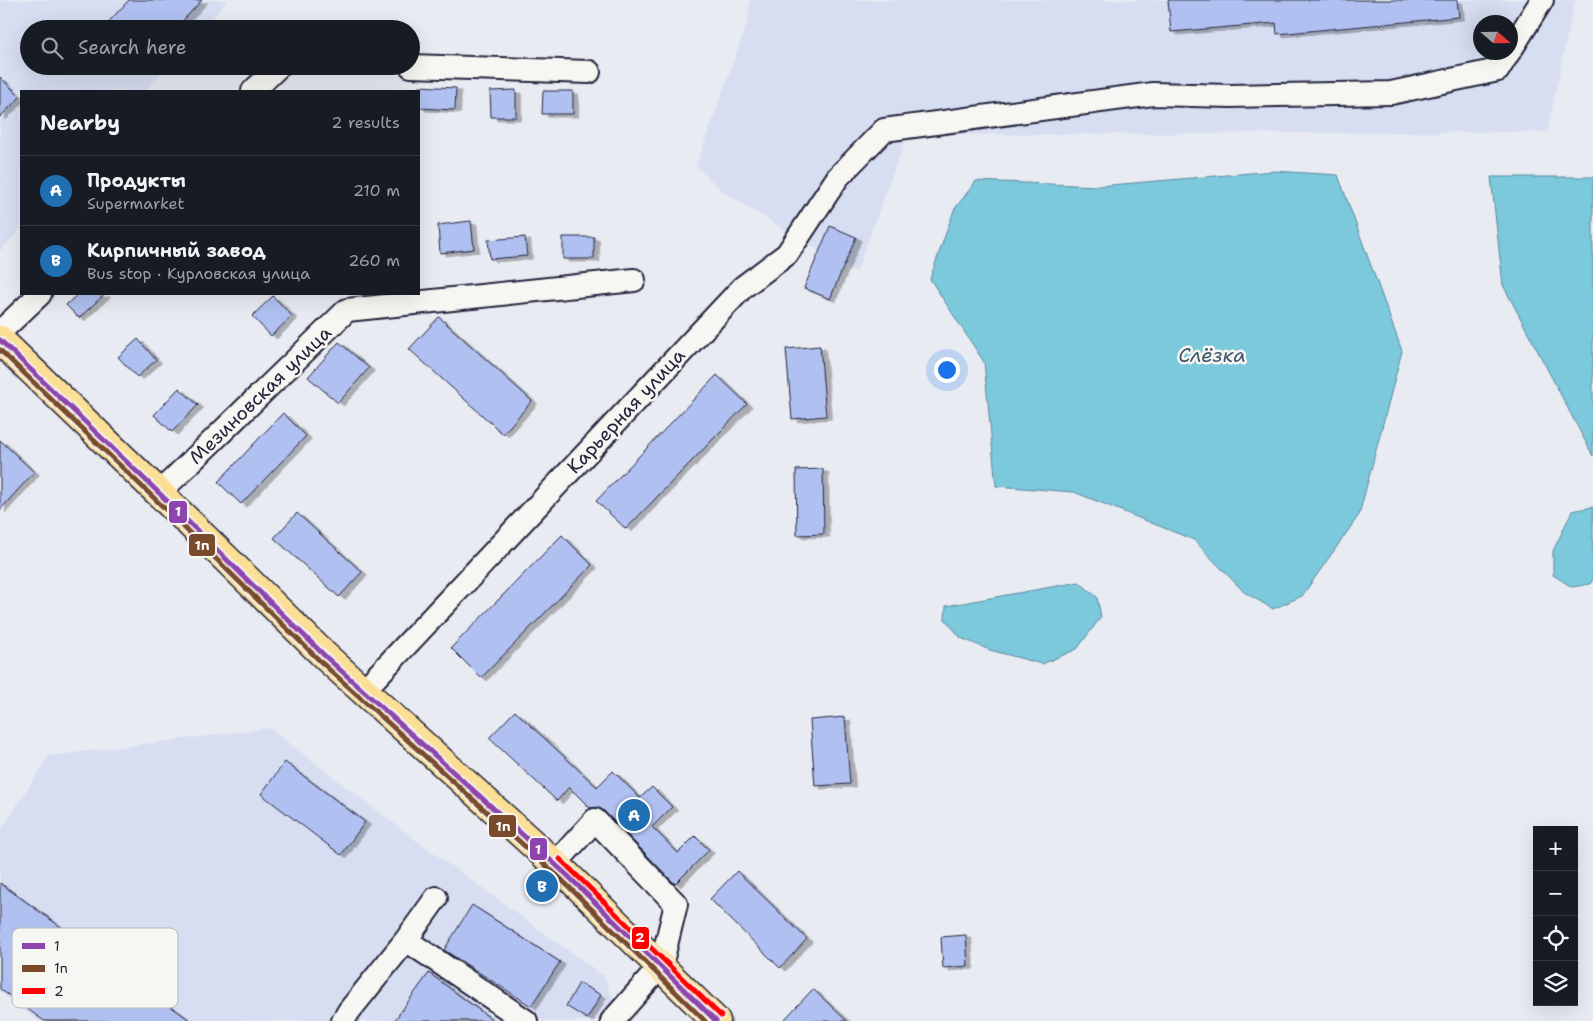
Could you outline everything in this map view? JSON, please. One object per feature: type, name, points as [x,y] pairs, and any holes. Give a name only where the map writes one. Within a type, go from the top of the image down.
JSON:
[{"type":"main road","points":[[0,340],[326,657],[555,864],[716,1021]]},
{"type":"street","points":[[1518,39],[1542,0]]},
{"type":"street","name":"Карьерная улица","points":[[363,691],[743,287],[787,254],[838,178],[884,130],[1153,94],[1230,96],[1391,93],[1498,70],[1505,60]]},
{"type":"street","points":[[420,66],[589,72]]},
{"type":"street","points":[[254,90],[270,75]]},
{"type":"street","name":"Мезиновская улица","points":[[159,493],[347,310],[634,280]]},
{"type":"street","points":[[0,332],[39,295]]},
{"type":"street","points":[[555,864],[595,820],[676,904],[661,966],[612,1021]]},
{"type":"street","points":[[343,1021],[436,898]]},
{"type":"street","points":[[406,940],[526,1021]]},
{"type":"shaded area","points":[[0,0],[228,0],[210,20],[20,20],[20,75],[160,75],[146,90],[20,90],[20,229],[0,251]]},
{"type":"shaded area","points":[[750,0],[1575,0],[1547,132],[907,135],[856,273],[723,192],[696,166],[748,21]]},
{"type":"shaded area","points":[[269,728],[417,841],[605,977],[620,1021],[38,1021],[21,1008],[178,1008],[178,928],[12,928],[12,1001],[0,992],[0,831],[49,756]]},
{"type":"water","name":"Слёзка","points":[[1274,171],[1338,175],[1402,351],[1359,515],[1302,596],[1273,609],[1244,592],[1194,540],[1074,492],[996,486],[984,362],[930,279],[954,210],[976,181],[1099,186]]},
{"type":"water","points":[[1491,177],[1593,177],[1593,456],[1503,285]]},
{"type":"water","points":[[1593,507],[1593,579],[1590,584],[1572,587],[1553,575],[1553,551],[1572,511]]},
{"type":"water","points":[[1079,582],[1097,597],[1101,617],[1077,649],[1042,664],[990,650],[961,638],[945,619],[946,606]]},
{"type":"building","points":[[129,0],[202,0],[183,20],[110,20]]},
{"type":"building","points":[[1168,0],[1457,0],[1459,17],[1277,34],[1276,23],[1171,32]]},
{"type":"building","points":[[0,77],[20,97],[0,117]]},
{"type":"building","points":[[419,86],[456,88],[455,110],[420,108]]},
{"type":"building","points":[[516,90],[516,117],[491,117],[490,91]]},
{"type":"building","points":[[543,91],[573,91],[573,114],[542,114]]},
{"type":"building","points":[[471,221],[474,249],[440,253],[438,225]]},
{"type":"building","points":[[830,226],[856,237],[830,299],[804,288]]},
{"type":"building","points":[[525,237],[527,256],[490,259],[488,240]]},
{"type":"building","points":[[563,237],[594,237],[594,259],[563,259]]},
{"type":"building","points":[[77,295],[104,295],[79,318],[66,305]]},
{"type":"building","points":[[273,296],[292,316],[271,336],[252,316]]},
{"type":"building","points":[[439,317],[532,401],[503,434],[409,349]]},
{"type":"building","points":[[138,339],[156,360],[137,377],[118,357]]},
{"type":"building","points":[[339,342],[369,368],[338,403],[308,377]]},
{"type":"building","points":[[820,346],[826,416],[792,419],[786,349]]},
{"type":"building","points":[[717,375],[747,404],[626,529],[596,501]]},
{"type":"building","points":[[179,388],[198,405],[172,432],[154,415]]},
{"type":"building","points":[[283,413],[306,436],[241,504],[218,482]]},
{"type":"building","points":[[0,440],[34,472],[0,510]]},
{"type":"building","points":[[823,469],[824,534],[797,535],[796,470]]},
{"type":"building","points":[[297,513],[362,572],[339,597],[274,538]]},
{"type":"building","points":[[562,535],[592,565],[481,678],[451,648]]},
{"type":"building","points":[[515,711],[597,787],[613,771],[640,798],[652,787],[672,807],[652,827],[678,853],[695,836],[709,850],[675,884],[604,811],[598,807],[590,808],[569,787],[557,801],[489,738]]},
{"type":"building","points":[[845,717],[850,784],[815,786],[810,720]]},
{"type":"building","points":[[285,762],[365,822],[341,855],[261,794]]},
{"type":"building","points":[[737,871],[807,939],[780,968],[710,899]]},
{"type":"building","points":[[0,883],[62,928],[12,928],[12,998],[0,989]]},
{"type":"building","points":[[472,905],[560,962],[531,1006],[444,950]]},
{"type":"building","points":[[966,935],[968,966],[943,968],[941,937]]},
{"type":"building","points":[[429,973],[494,1021],[394,1021]]},
{"type":"building","points":[[579,983],[601,995],[587,1019],[566,1006]]},
{"type":"building","points":[[813,989],[847,1021],[783,1021]]},
{"type":"building","points":[[26,1008],[173,1008],[191,1021],[44,1021]]},
{"type":"transit line","name":"1","points":[[0,340],[326,657],[567,875],[716,1021]]},
{"type":"transit line","name":"1п","points":[[0,350],[321,662],[562,880],[705,1021]]},
{"type":"transit line","name":"2","points":[[560,859],[721,1016]]},
{"type":"place","name":"Продукты","points":[[634,815]]},
{"type":"place","name":"Кирпичный завод","points":[[542,886]]}]
